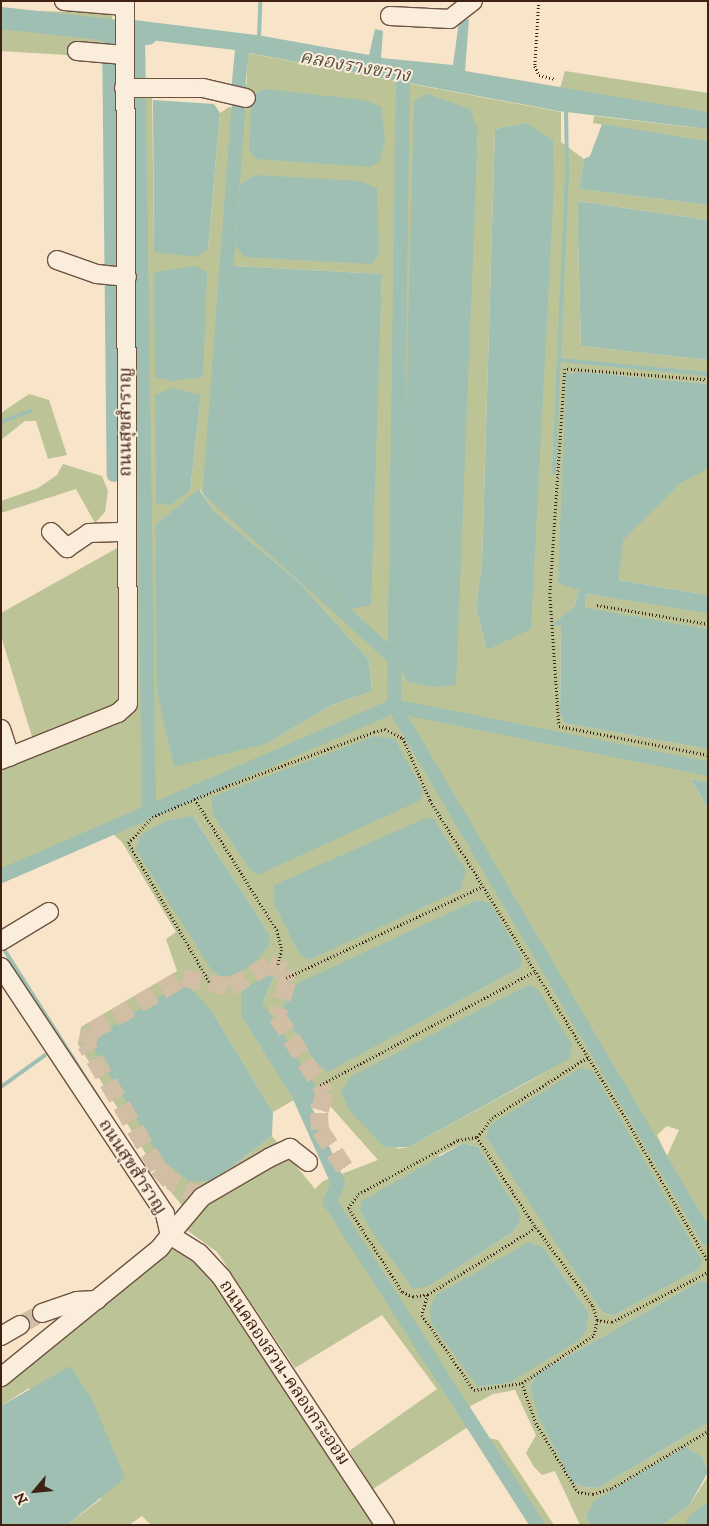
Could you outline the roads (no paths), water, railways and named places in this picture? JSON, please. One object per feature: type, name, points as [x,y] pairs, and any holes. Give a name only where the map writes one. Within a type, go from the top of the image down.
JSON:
[{"type":"street","points":[[64,1],[125,8]]},
{"type":"street","points":[[390,16],[450,19],[473,1]]},
{"type":"street","name":"ถนนสุขสำราญ","points":[[6,759],[118,713],[128,704],[125,8]]},
{"type":"street","points":[[77,51],[124,53]]},
{"type":"street","points":[[124,88],[203,88],[246,98]]},
{"type":"street","points":[[57,260],[97,274],[127,277]]},
{"type":"street","points":[[51,532],[67,548],[89,532],[126,532]]},
{"type":"street","points":[[1,729],[6,759]]},
{"type":"street","points":[[1,941],[49,912]]},
{"type":"street","name":"ถนนสุขสำราญ","points":[[1,967],[165,1214],[170,1235],[160,1248],[1,1377]]},
{"type":"street","points":[[170,1235],[202,1197],[269,1158],[290,1148],[308,1162]]},
{"type":"street","name":"ถนนคลองสวน-คลองกระออม","points":[[170,1235],[199,1253],[222,1278],[385,1525]]},
{"type":"street","points":[[42,1313],[77,1301],[97,1300]]},
{"type":"street","points":[[1,1336],[20,1325]]},
{"type":"water","points":[[469,19],[465,71],[708,112],[708,129],[558,111],[249,53],[243,104],[230,102],[235,50],[133,38],[134,20],[257,35],[369,55],[375,29],[383,31],[381,58],[453,65],[459,21]]},
{"type":"water","points":[[265,89],[364,100],[381,107],[385,139],[379,162],[370,167],[256,159],[249,150],[251,107],[255,94]]},
{"type":"water","points":[[427,94],[470,109],[478,130],[456,685],[433,687],[407,682],[402,670],[400,633],[414,101]]},
{"type":"water","points":[[153,100],[214,104],[220,113],[208,249],[197,257],[154,252]]},
{"type":"water","points":[[526,123],[553,140],[554,184],[531,629],[487,650],[476,608],[482,563],[495,129]]},
{"type":"water","points":[[602,124],[708,141],[708,205],[579,189],[584,159],[590,156]]},
{"type":"water","points":[[254,175],[360,181],[377,188],[379,254],[372,264],[244,257],[235,244],[240,184]]},
{"type":"water","points":[[577,201],[708,220],[708,360],[581,346]]},
{"type":"water","points":[[196,266],[207,272],[203,377],[171,381],[155,377],[154,272]]},
{"type":"water","points":[[234,266],[382,274],[371,605],[352,609],[217,488]]},
{"type":"water","points":[[584,372],[708,384],[707,469],[681,483],[623,540],[619,580],[708,595],[708,613],[587,594],[585,608],[708,629],[708,749],[564,723],[560,714],[561,626],[552,625],[574,607],[579,590],[558,583],[566,374]]},
{"type":"water","points":[[172,388],[201,395],[190,491],[170,505],[156,503],[155,395]]},
{"type":"water","points":[[199,489],[214,511],[300,583],[369,660],[372,691],[330,706],[268,743],[174,767],[157,691],[155,525]]},
{"type":"water","points":[[375,736],[395,739],[423,791],[419,801],[258,875],[249,868],[213,815],[211,797]]},
{"type":"water","points":[[690,779],[708,782],[708,808]]},
{"type":"water","points":[[193,816],[269,934],[269,945],[258,960],[237,974],[220,977],[211,969],[136,850],[141,835],[168,820]]},
{"type":"water","points":[[426,818],[434,819],[466,871],[460,890],[309,960],[300,955],[274,904],[274,885]]},
{"type":"water","points":[[477,900],[490,903],[522,958],[520,968],[328,1072],[317,1064],[283,1016],[286,996],[296,984]]},
{"type":"water","points":[[269,972],[274,976],[263,1003],[322,1096],[309,1107],[298,1107],[241,1015],[241,992]]},
{"type":"water","points":[[187,985],[211,1010],[273,1112],[272,1136],[214,1180],[190,1182],[161,1159],[95,1051],[94,1038],[172,989]]},
{"type":"water","points":[[528,985],[538,989],[572,1045],[569,1059],[409,1147],[384,1147],[350,1111],[341,1093],[350,1077]]},
{"type":"water","points":[[581,1068],[593,1071],[702,1261],[699,1269],[613,1316],[602,1312],[486,1137],[489,1126]]},
{"type":"water","points":[[463,1143],[478,1147],[520,1214],[519,1223],[513,1232],[429,1286],[413,1289],[370,1229],[360,1210],[362,1201]]},
{"type":"water","points":[[529,1242],[544,1248],[589,1313],[587,1329],[579,1340],[509,1383],[478,1387],[431,1323],[430,1308],[436,1295]]},
{"type":"water","points":[[700,1281],[708,1282],[708,1423],[598,1488],[582,1487],[571,1480],[539,1418],[530,1387],[537,1374]]},
{"type":"water","points":[[70,1366],[91,1397],[125,1478],[67,1525],[1,1525],[1,1406]]},
{"type":"water","points":[[685,1447],[702,1457],[708,1472],[689,1506],[662,1525],[590,1525],[586,1517],[594,1501]]},
{"type":"waterway","points":[[259,39],[260,1]]},
{"type":"waterway","name":"คลองรางขวาง","points":[[1,18],[147,34]]},
{"type":"waterway","points":[[109,29],[114,475]]},
{"type":"waterway","points":[[138,33],[149,811]]},
{"type":"waterway","points":[[403,76],[394,706],[708,1239]]},
{"type":"waterway","points":[[240,88],[210,491],[395,659]]},
{"type":"waterway","points":[[554,473],[567,172],[566,108]]},
{"type":"waterway","points":[[560,360],[708,374]]},
{"type":"waterway","points":[[1,422],[30,411]]},
{"type":"waterway","points":[[1,876],[394,706],[708,769]]},
{"type":"waterway","points":[[5,951],[106,1110]]},
{"type":"waterway","points":[[1,1087],[45,1055]]},
{"type":"waterway","points":[[297,1091],[338,1183],[330,1202],[537,1525]]},
{"type":"waterway","points":[[697,1525],[708,1515]]},
{"type":"tunnel","points":[[202,1197],[170,1181],[158,1168],[86,1045],[92,1031],[183,978],[230,987],[269,965],[285,971],[287,982],[277,1016],[325,1093],[319,1113],[320,1130],[346,1170]]},
{"type":"tunnel","points":[[20,1325],[42,1313]]}]
